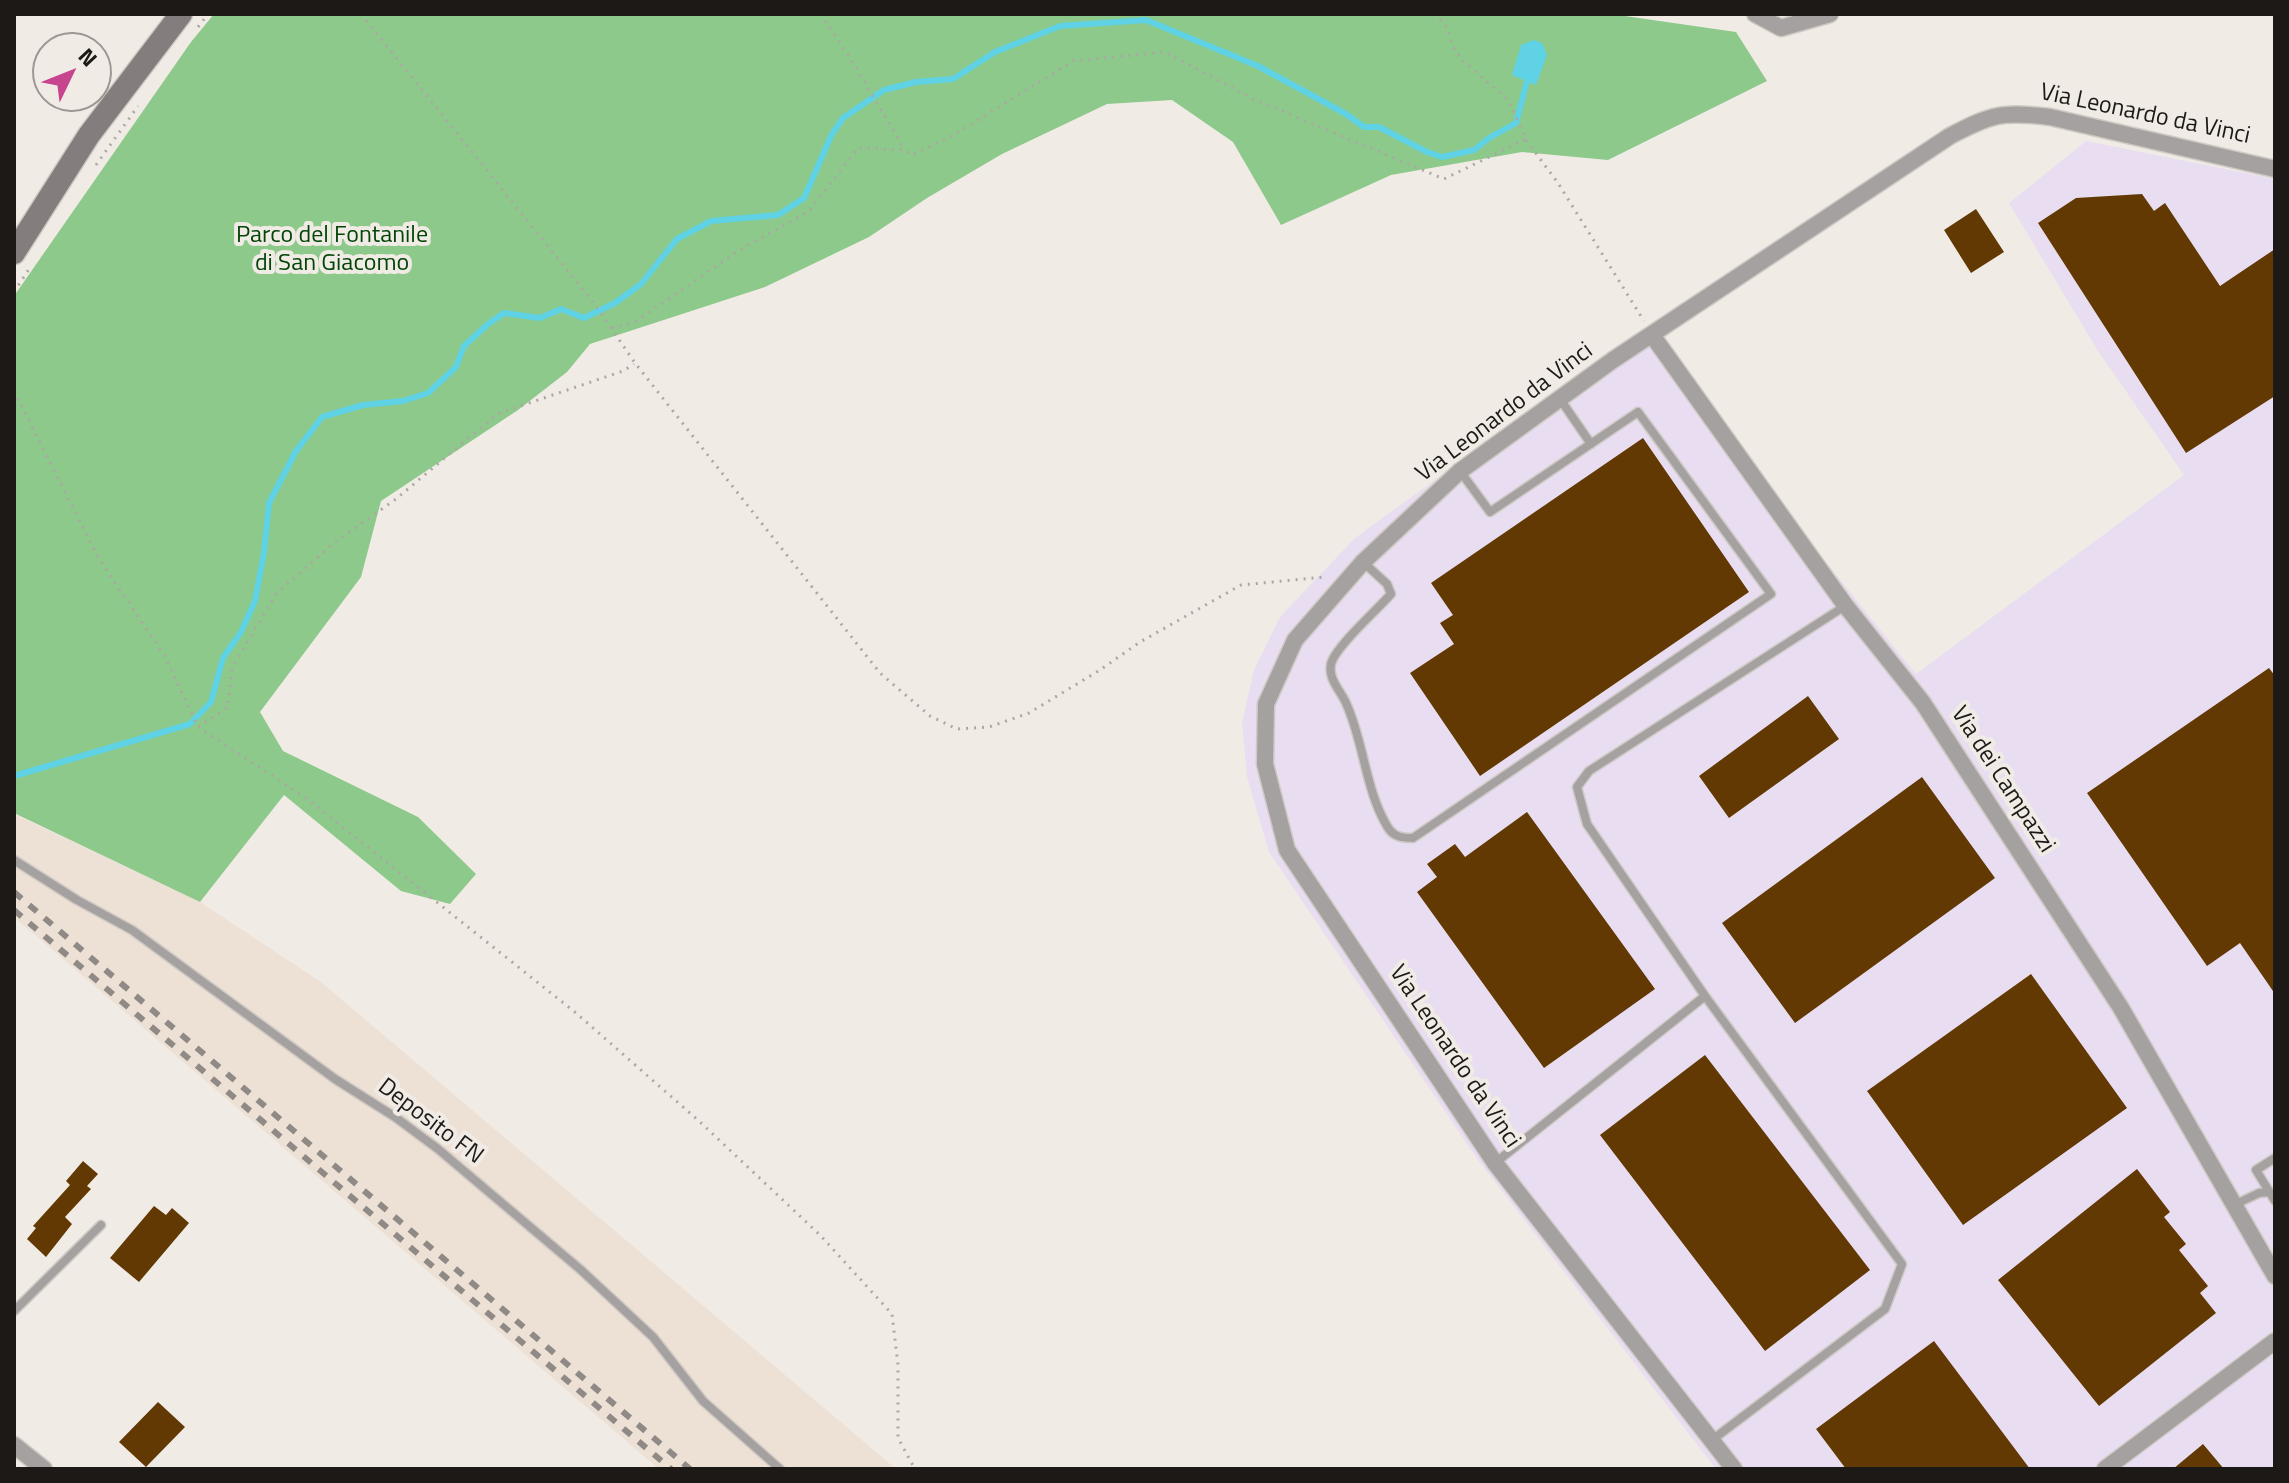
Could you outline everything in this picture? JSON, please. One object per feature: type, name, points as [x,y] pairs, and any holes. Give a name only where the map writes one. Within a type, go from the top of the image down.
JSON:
[{"type":"street","points":[[22,260],[89,135],[181,14]]},
{"type":"street","points":[[1755,14],[1781,28],[1830,14]]},
{"type":"street","name":"Via Leonardo da Vinci","points":[[1734,1469],[1495,1163],[1287,850],[1265,764],[1266,704],[1295,640],[1349,576],[1460,471],[1652,335],[1950,136],[1988,116],[2022,113],[2275,169]]},
{"type":"street","name":"Via dei Campazzi","points":[[1652,335],[1845,605],[1941,729],[2121,1008],[2275,1276]]},
{"type":"street","points":[[2105,1469],[2275,1341]]},
{"type":"street","points":[[14,1445],[44,1469]]},
{"type":"lane","points":[[1560,399],[1591,444]]},
{"type":"lane","points":[[1363,562],[1387,584],[1391,594],[1334,653],[1330,667],[1332,679],[1347,704],[1387,828],[1399,837],[1413,838],[1771,594],[1638,412],[1490,512],[1460,471]]},
{"type":"lane","points":[[1712,1440],[1885,1309],[1902,1264],[1705,996],[1587,824],[1577,787],[1589,771],[1845,605]]},
{"type":"lane","name":"Deposito FN","points":[[14,860],[132,930],[335,1079],[438,1149],[581,1270],[653,1337],[703,1401],[780,1469]]},
{"type":"lane","points":[[1495,1163],[1705,996]]},
{"type":"lane","points":[[2275,1158],[2256,1170],[2275,1201]]},
{"type":"lane","points":[[2234,1205],[2259,1193],[2269,1192]]},
{"type":"lane","points":[[14,1311],[101,1225]]},
{"type":"path","points":[[191,37],[208,14]]},
{"type":"path","points":[[361,14],[596,306],[635,363],[880,673],[930,716],[957,729],[989,727],[1029,713],[1140,642],[1241,585],[1349,576]]},
{"type":"path","points":[[821,14],[905,150],[912,155],[954,135],[1073,61],[1165,52],[1253,99],[1444,179],[1526,139]]},
{"type":"path","points":[[1435,14],[1448,29],[1452,45],[1462,60],[1508,100],[1526,139],[1558,183],[1652,335]]},
{"type":"path","points":[[97,164],[140,105]]},
{"type":"path","points":[[612,328],[635,322],[738,251],[809,211],[858,148],[905,150]]},
{"type":"path","points":[[14,292],[22,260]]},
{"type":"path","points":[[197,725],[228,707],[232,668],[276,594],[334,543],[396,499],[497,414],[623,371],[635,363]]},
{"type":"path","points":[[14,391],[99,559],[164,655],[197,725],[306,798],[576,1013],[699,1121],[820,1235],[892,1314],[898,1365],[898,1438],[915,1469]]},
{"type":"shaded area","points":[[2086,141],[2275,179],[2275,1469],[1716,1469],[1478,1160],[1269,852],[1247,777],[1242,723],[1254,670],[1280,617],[1355,538],[1640,331],[1916,674],[2184,475],[2098,351],[2009,203]]},
{"type":"shaded area","points":[[14,814],[200,902],[322,983],[896,1469],[659,1469],[14,917]]},
{"type":"green space","name":"Parco del Fontanile di San Giacomo","points":[[214,14],[1611,14],[1736,32],[1767,81],[1608,160],[1522,152],[1391,175],[1281,225],[1233,142],[1172,100],[1107,104],[1002,154],[869,237],[765,287],[590,344],[567,372],[518,410],[381,501],[361,577],[260,712],[283,751],[418,817],[476,874],[450,904],[401,891],[284,795],[200,902],[14,813],[14,296],[191,42]]},
{"type":"water","points":[[1534,40],[1542,43],[1547,55],[1536,85],[1512,75],[1521,45]]},
{"type":"building","points":[[2142,194],[2154,211],[2165,203],[2220,286],[2275,249],[2275,396],[2186,453],[2038,223],[2076,198]]},
{"type":"building","points":[[1976,209],[2004,252],[1971,273],[1944,230]]},
{"type":"building","points":[[1643,438],[1749,592],[1480,776],[1410,673],[1454,644],[1440,623],[1453,615],[1431,583]]},
{"type":"building","points":[[2269,668],[2275,676],[2275,994],[2240,943],[2207,966],[2087,793]]},
{"type":"building","points":[[1808,696],[1839,739],[1729,818],[1699,776]]},
{"type":"building","points":[[1922,777],[1995,878],[1795,1023],[1722,923]]},
{"type":"building","points":[[1527,812],[1655,989],[1544,1068],[1417,892],[1437,877],[1427,864],[1455,844],[1465,857]]},
{"type":"building","points":[[2031,974],[2127,1108],[1963,1225],[1867,1091]]},
{"type":"building","points":[[1705,1055],[1870,1270],[1765,1351],[1600,1135]]},
{"type":"building","points":[[83,1161],[98,1174],[87,1186],[91,1189],[65,1217],[72,1224],[46,1257],[27,1239],[36,1228],[33,1226],[70,1185],[66,1181]]},
{"type":"building","points":[[2137,1169],[2170,1212],[2164,1217],[2186,1244],[2179,1250],[2208,1286],[2200,1293],[2216,1313],[2099,1406],[1998,1280]]},
{"type":"building","points":[[154,1206],[166,1215],[172,1208],[189,1223],[139,1282],[110,1258]]},
{"type":"building","points":[[1934,1341],[2030,1469],[1846,1469],[1816,1429]]},
{"type":"building","points":[[158,1402],[185,1427],[146,1467],[119,1442]]},
{"type":"building","points":[[2203,1444],[2224,1469],[2173,1469]]},
{"type":"waterway","points":[[14,776],[190,724],[211,702],[223,658],[241,632],[255,601],[269,503],[296,451],[322,417],[363,405],[403,401],[428,393],[456,367],[464,346],[504,313],[540,318],[561,309],[584,318],[615,303],[641,284],[677,239],[711,221],[778,215],[804,198],[832,134],[843,118],[884,90],[916,82],[953,79],[995,52],[1060,26],[1146,20],[1258,66],[1364,127],[1379,127],[1442,157],[1474,150],[1516,123],[1527,81]]},
{"type":"railway","points":[[14,892],[690,1469]]},
{"type":"railway","points":[[14,910],[671,1469]]}]
